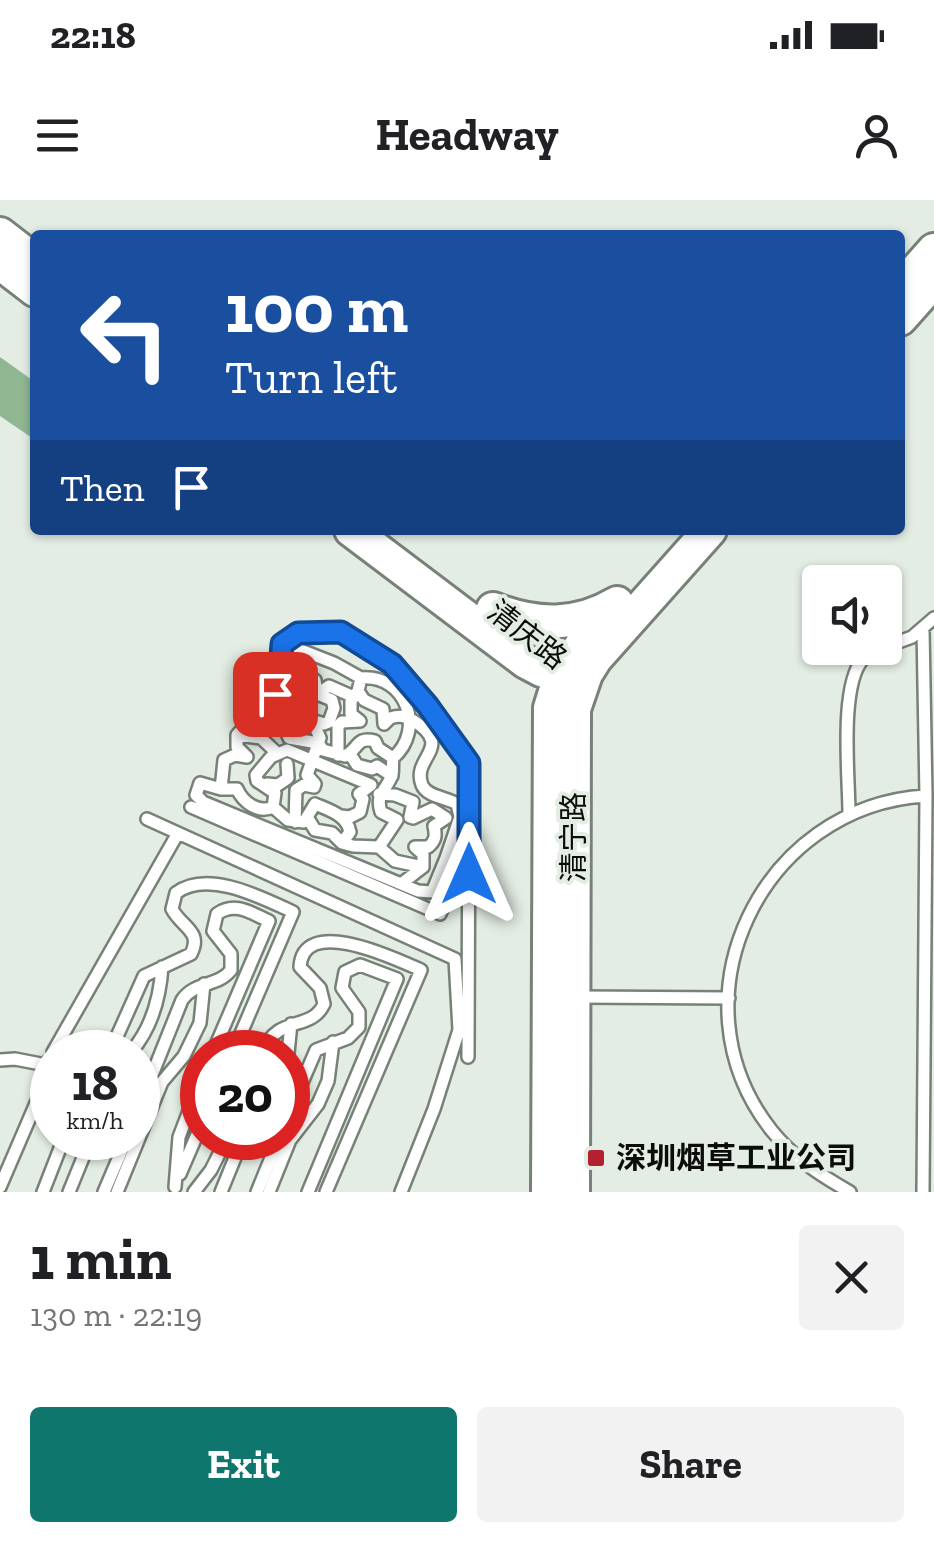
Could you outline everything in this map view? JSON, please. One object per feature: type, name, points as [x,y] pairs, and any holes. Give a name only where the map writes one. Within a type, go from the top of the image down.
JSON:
[{"type":"street","points":[[0,234],[30,257]]},
{"type":"street","points":[[905,282],[934,250]]},
{"type":"street","points":[[0,263],[30,286]]},
{"type":"street","points":[[905,314],[934,282]]},
{"type":"street","name":"清庆路","points":[[359,535],[570,674]]},
{"type":"street","name":"清庆路","points":[[395,535],[494,624]]},
{"type":"street","name":"清宁路","points":[[572,1192],[550,708],[617,603],[678,535]]},
{"type":"street","name":"清宁路","points":[[570,674],[606,646],[706,535]]},
{"type":"street","points":[[550,748],[544,719],[528,680],[494,624],[517,619],[556,622],[596,615],[617,603]]},
{"type":"street","name":"清宁路","points":[[548,1192],[574,709],[570,674]]},
{"type":"lane","points":[[902,641],[934,618]]},
{"type":"lane","points":[[922,1192],[929,936],[923,629]]},
{"type":"lane","points":[[282,644],[298,633],[341,632],[392,664],[469,763],[468,1058]]},
{"type":"lane","points":[[282,644],[281,656],[296,672],[316,680],[317,694]]},
{"type":"lane","points":[[282,644],[334,663],[358,689],[364,700],[383,709],[384,724],[397,716],[409,718],[432,739],[422,768],[422,787],[428,794],[457,804],[460,817],[432,892],[418,891],[203,802],[196,795],[200,783],[221,790],[237,789],[254,807],[273,807],[315,830],[332,832],[342,843],[367,849],[379,847],[397,820],[381,812],[379,794],[392,776],[393,758],[401,751],[409,718],[402,692],[373,677],[358,689],[351,701],[351,714],[360,721],[342,722],[338,726],[344,754]]},
{"type":"lane","points":[[286,663],[280,674],[291,697],[282,723],[289,738],[318,743],[323,750],[344,754],[357,766],[377,766],[392,776]]},
{"type":"lane","points":[[849,814],[849,694],[860,665]]},
{"type":"lane","points":[[317,694],[329,686],[358,689]]},
{"type":"lane","points":[[256,722],[267,698],[275,694],[291,697]]},
{"type":"lane","points":[[301,819],[296,790],[315,784],[307,775],[319,732],[312,720],[329,722],[334,708],[332,700],[317,694]]},
{"type":"lane","points":[[221,790],[224,760],[235,755],[247,757],[237,748],[237,735],[253,717],[256,722],[274,728],[286,712]]},
{"type":"lane","points":[[237,735],[261,738],[277,753]]},
{"type":"lane","points":[[344,754],[359,740],[367,739],[375,741],[378,748],[393,758]]},
{"type":"lane","points":[[287,764],[288,778],[278,785],[258,781],[256,775],[277,753],[287,750],[371,785],[359,794],[363,799],[360,812],[350,817],[315,804],[301,819]]},
{"type":"lane","points":[[267,784],[275,793],[273,807]]},
{"type":"lane","points":[[379,794],[413,802],[410,817],[432,809],[446,818],[434,826],[433,843],[415,847],[423,854],[424,867]]},
{"type":"lane","points":[[850,1192],[817,1174],[795,1156],[771,1130],[754,1102],[737,1062],[730,1026],[734,955],[759,894],[798,848],[849,814],[902,797],[926,796]]},
{"type":"lane","points":[[191,807],[440,914],[460,867],[446,858]]},
{"type":"lane","points":[[341,816],[349,824],[350,832],[342,843]]},
{"type":"lane","points":[[148,819],[455,959],[458,1030],[402,1192]]},
{"type":"lane","points":[[66,1030],[178,834]]},
{"type":"lane","points":[[379,847],[396,862],[424,867]]},
{"type":"lane","points":[[402,884],[424,867]]},
{"type":"lane","points":[[119,1030],[144,976],[183,960],[195,946],[192,930],[172,909],[176,893],[194,886],[240,889],[293,912],[243,1030]]},
{"type":"lane","points":[[160,1070],[187,992],[226,976],[233,962],[213,930],[217,914],[232,908],[269,921],[222,1030]]},
{"type":"lane","points":[[280,1030],[312,1018],[324,1004],[320,988],[300,968],[305,950],[322,943],[368,947],[421,970],[327,1190]]},
{"type":"lane","points":[[310,1058],[316,1050],[355,1034],[361,1020],[342,988],[345,972],[360,965],[397,979],[310,1187]]},
{"type":"lane","points":[[145,1030],[159,996],[162,966]]},
{"type":"lane","points":[[160,1076],[184,1056],[195,1034],[204,984]]},
{"type":"lane","points":[[561,997],[729,998]]},
{"type":"lane","points":[[290,1030],[291,1024]]},
{"type":"lane","points":[[310,1112],[328,1081],[332,1042]]},
{"type":"lane","points":[[0,1060],[30,1062]]},
{"type":"lane","points":[[0,1187],[30,1117]]},
{"type":"lane","points":[[174,1189],[180,1146]]},
{"type":"lane","points":[[42,1192],[55,1160]]},
{"type":"lane","points":[[69,1192],[82,1160]]},
{"type":"lane","points":[[104,1192],[117,1160]]},
{"type":"lane","points":[[118,1192],[131,1160]]},
{"type":"lane","points":[[174,1189],[187,1160]]},
{"type":"lane","points":[[194,1192],[216,1160]]},
{"type":"lane","points":[[221,1192],[233,1160]]},
{"type":"lane","points":[[256,1192],[273,1160]]},
{"type":"lane","points":[[269,1192],[278,1160]]},
{"type":"building","points":[[0,357],[30,378],[30,437],[0,416]]},
{"type":"place","name":"深圳烟草工业公司","points":[[596,1158]]},
{"type":"route","points":[[275,694],[291,697],[280,674],[286,663],[281,656],[282,644],[298,633],[341,632],[392,664],[469,763],[469,874]]}]
